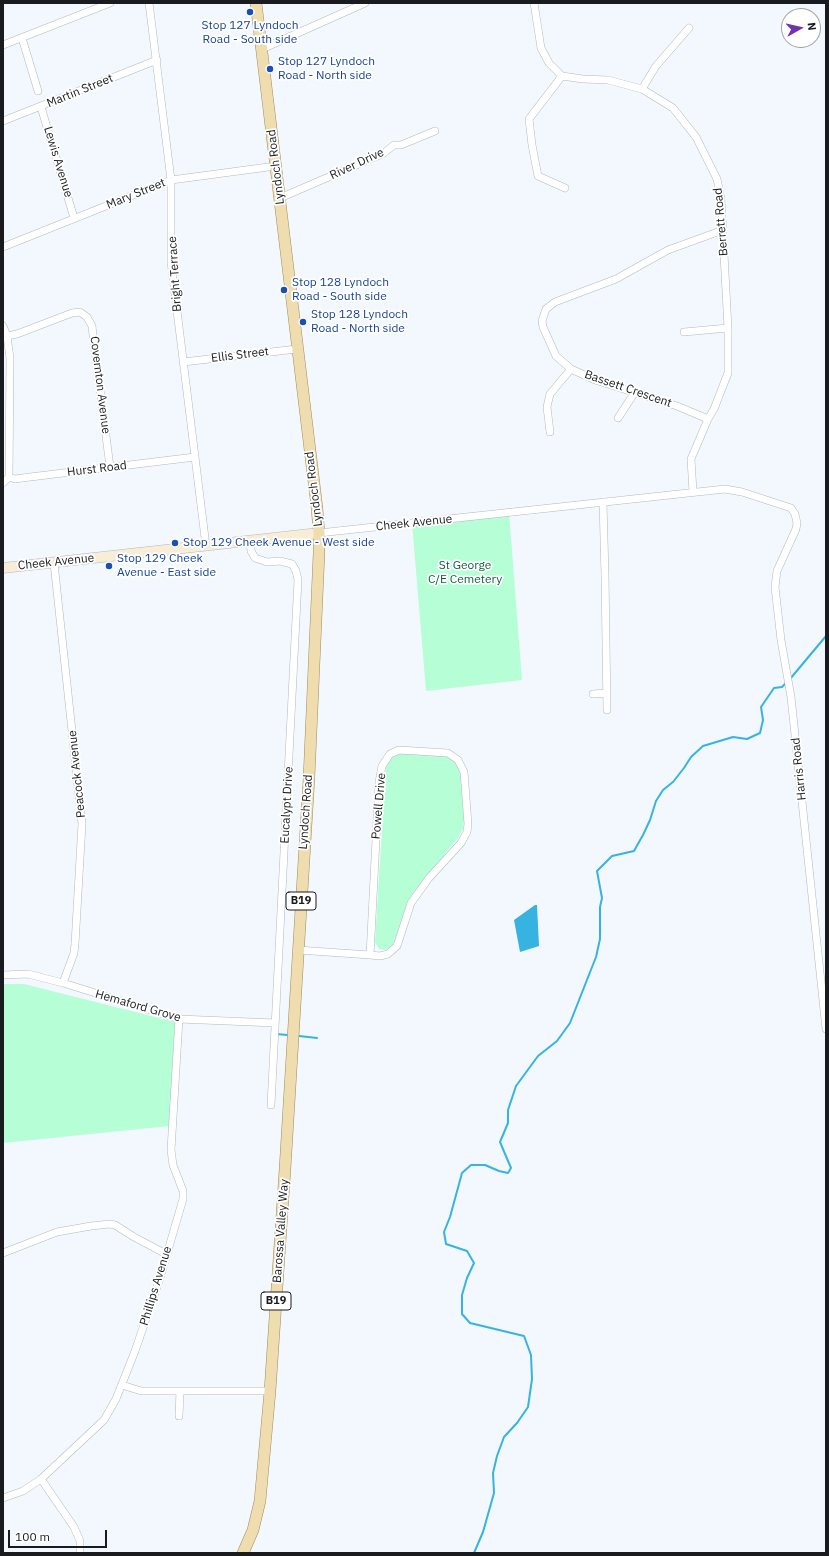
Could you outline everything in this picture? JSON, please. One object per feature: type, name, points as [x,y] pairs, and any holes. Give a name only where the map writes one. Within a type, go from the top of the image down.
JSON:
[{"type":"main road","name":"Lyndoch Road","points":[[256,3],[320,533],[309,778],[293,1025]]},
{"type":"main road","name":"Barossa Valley Way","points":[[243,1553],[253,1530],[260,1501],[270,1391],[293,1025]]},
{"type":"street","points":[[3,45],[110,3]]},
{"type":"street","name":"Bright Terrace","points":[[149,3],[171,180],[172,262],[206,546]]},
{"type":"street","points":[[262,49],[365,3]]},
{"type":"street","points":[[534,3],[541,48],[549,63],[562,76],[529,119],[532,145],[538,176],[566,188]]},
{"type":"street","points":[[642,89],[656,66],[689,28]]},
{"type":"street","points":[[22,38],[38,91]]},
{"type":"street","name":"Martin Street","points":[[3,121],[157,60]]},
{"type":"street","name":"Berrett Road","points":[[562,76],[608,80],[642,89],[673,108],[696,137],[718,179],[723,230],[728,328],[728,373],[714,409],[708,419],[691,459],[693,492]]},
{"type":"street","name":"Lewis Avenue","points":[[41,107],[74,218]]},
{"type":"street","name":"River Drive","points":[[280,198],[384,153],[394,145],[401,145],[434,131]]},
{"type":"street","name":"Mary Street","points":[[3,247],[171,180],[276,166]]},
{"type":"street","name":"Bassett Crescent","points":[[708,419],[677,406],[595,380],[571,369],[556,356],[543,327],[543,316],[549,306],[555,302],[616,279],[668,250],[723,230]]},
{"type":"street","name":"Covernton Avenue","points":[[7,336],[17,334],[72,313],[80,312],[88,317],[92,326],[110,467]]},
{"type":"street","points":[[3,326],[7,336],[10,358],[9,477],[3,483]]},
{"type":"street","points":[[684,332],[728,328]]},
{"type":"street","name":"Ellis Street","points":[[183,362],[297,349]]},
{"type":"street","points":[[550,432],[546,407],[550,394],[571,369]]},
{"type":"street","points":[[618,418],[635,392]]},
{"type":"street","name":"Hurst Road","points":[[9,477],[15,479],[195,457]]},
{"type":"street","name":"Cheek Avenue","points":[[3,568],[725,489],[742,492],[772,501],[793,511]]},
{"type":"street","points":[[603,502],[606,575],[607,710]]},
{"type":"street","name":"Harris Road","points":[[793,511],[797,523],[796,529],[777,571],[776,587],[781,640],[792,704],[826,1029]]},
{"type":"street","name":"Eucalypt Drive","points":[[250,540],[251,551],[255,558],[267,562],[280,561],[292,564],[296,570],[298,580],[271,1105]]},
{"type":"street","name":"Peacock Avenue","points":[[54,563],[82,824],[76,944],[63,983]]},
{"type":"street","points":[[592,694],[607,693]]},
{"type":"street","name":"Powell Drive","points":[[298,950],[380,956],[388,954],[396,946],[411,903],[429,878],[461,843],[467,832],[468,824],[464,772],[458,760],[448,753],[399,750],[390,754],[382,766],[379,782],[370,955]]},
{"type":"street","name":"Hemaford Grove","points":[[3,975],[28,974],[63,983],[179,1019],[275,1023]]},
{"type":"street","name":"Phillips Avenue","points":[[3,1498],[23,1491],[41,1479],[104,1420],[122,1385],[135,1351],[160,1278],[183,1198],[183,1191],[173,1165],[171,1150],[179,1019]]},
{"type":"street","points":[[3,1253],[57,1232],[110,1224],[115,1225],[166,1254]]},
{"type":"street","points":[[122,1385],[141,1391],[270,1391]]},
{"type":"street","points":[[179,1416],[180,1391]]},
{"type":"street","points":[[41,1479],[74,1527],[80,1541],[80,1553]]},
{"type":"green space","name":"St George C/E Cemetery","points":[[509,512],[522,680],[426,691],[412,523]]},
{"type":"green space","points":[[400,753],[444,755],[457,764],[461,772],[464,821],[463,828],[458,838],[408,901],[393,945],[385,950],[379,949],[375,942],[386,767],[389,759]]},
{"type":"green space","points":[[3,984],[24,984],[175,1022],[169,1126],[3,1143]]},
{"type":"water","points":[[537,905],[539,946],[520,952],[514,920]]},
{"type":"waterway","points":[[790,679],[826,636]]},
{"type":"waterway","points":[[474,1553],[483,1532],[494,1493],[493,1473],[497,1456],[504,1437],[517,1423],[528,1407],[532,1379],[531,1355],[524,1336],[470,1323],[462,1314],[462,1295],[467,1278],[474,1263],[467,1251],[446,1244],[444,1232],[450,1217],[462,1173],[471,1165],[485,1165],[508,1173],[511,1168],[500,1142],[508,1123],[508,1110],[516,1086],[538,1056],[557,1041],[570,1023],[596,957],[600,939],[600,907],[602,898],[597,871],[612,856],[634,851],[650,820],[656,801],[663,790],[673,782],[691,757],[703,746],[733,737],[747,739],[760,733],[763,720],[761,707],[774,688],[782,687],[787,682]]},
{"type":"waterway","points":[[277,1034],[287,1035]]},
{"type":"waterway","points":[[299,1036],[317,1038]]},
{"type":"place","name":"Stop 127 Lyndoch Road - South side","points":[[250,12]]},
{"type":"place","name":"Stop 127 Lyndoch Road - North side","points":[[270,69]]},
{"type":"place","name":"Stop 128 Lyndoch Road - South side","points":[[284,290]]},
{"type":"place","name":"Stop 128 Lyndoch Road - North side","points":[[303,322]]},
{"type":"place","name":"Stop 129 Cheek Avenue - West side","points":[[175,543]]},
{"type":"place","name":"Stop 129 Cheek Avenue - East side","points":[[109,566]]}]
